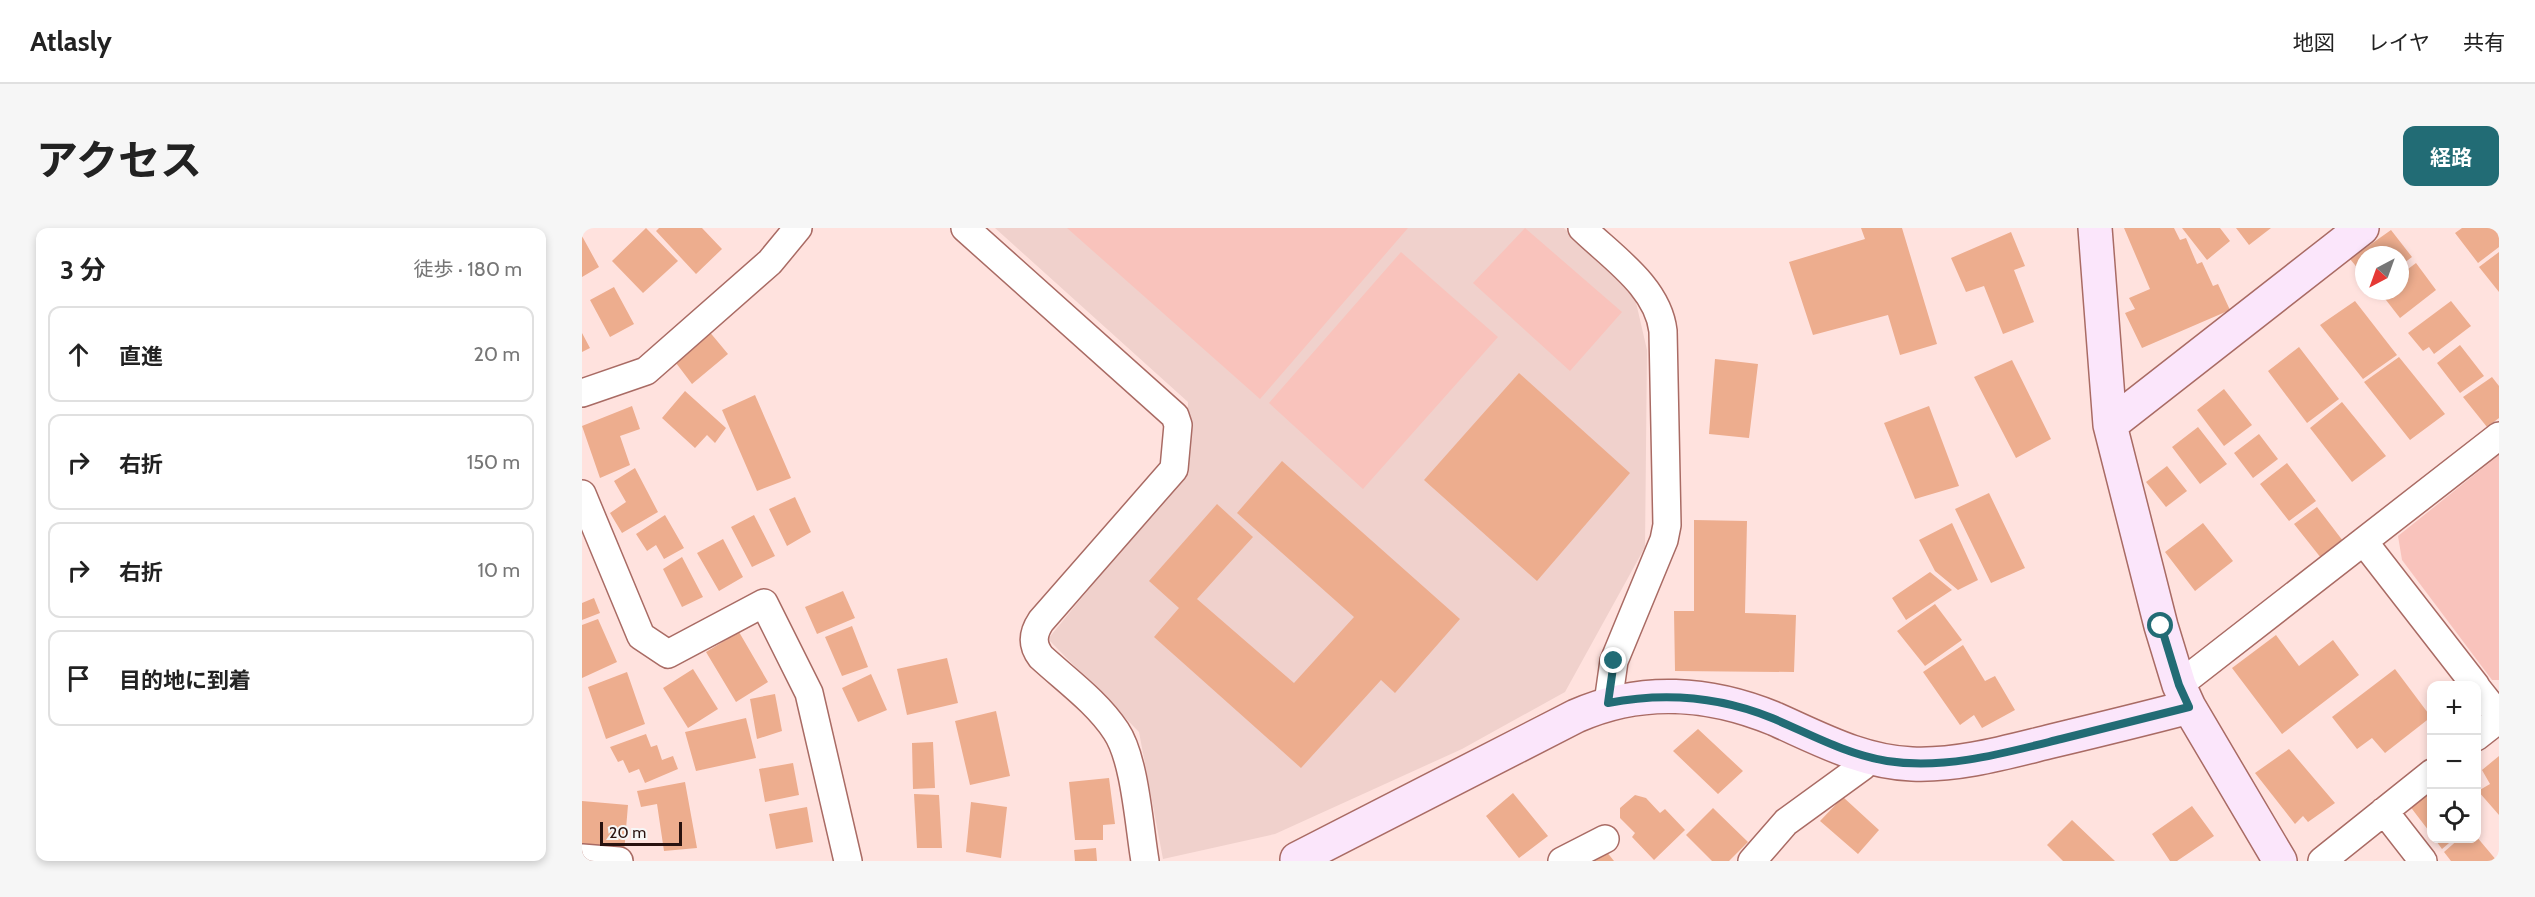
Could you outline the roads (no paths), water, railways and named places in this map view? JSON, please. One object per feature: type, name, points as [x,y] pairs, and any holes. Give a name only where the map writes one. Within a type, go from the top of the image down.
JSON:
[{"type":"street","points":[[582,393],[645,371],[770,262],[798,228]]},
{"type":"street","points":[[965,228],[1175,417],[1178,425],[1174,469],[1041,621],[1034,638],[1035,648],[1041,657],[1086,698],[1117,732],[1127,752],[1145,861]]},
{"type":"street","points":[[1582,228],[1651,297],[1661,316],[1663,331],[1667,525],[1664,540],[1614,661],[1608,703]]},
{"type":"street","points":[[2095,228],[2110,424],[2130,510],[2184,696],[2280,861]]},
{"type":"street","points":[[2110,424],[2362,228]]},
{"type":"street","points":[[1296,860],[1497,754],[1608,703],[1667,695],[1722,701],[1773,719],[1851,753],[1913,764],[1996,755],[2184,696],[2364,542],[2499,436]]},
{"type":"street","points":[[582,494],[641,636],[668,654],[764,603],[809,693],[848,861]]},
{"type":"street","points":[[2364,542],[2472,681]]},
{"type":"street","points":[[2478,735],[2499,717],[2481,693]]},
{"type":"street","points":[[1752,861],[1786,822],[1863,766],[1869,758]]},
{"type":"street","points":[[2322,861],[2427,777]]},
{"type":"street","points":[[2384,811],[2423,861]]},
{"type":"street","points":[[1562,861],[1605,839]]},
{"type":"street","points":[[582,858],[619,861]]}]
